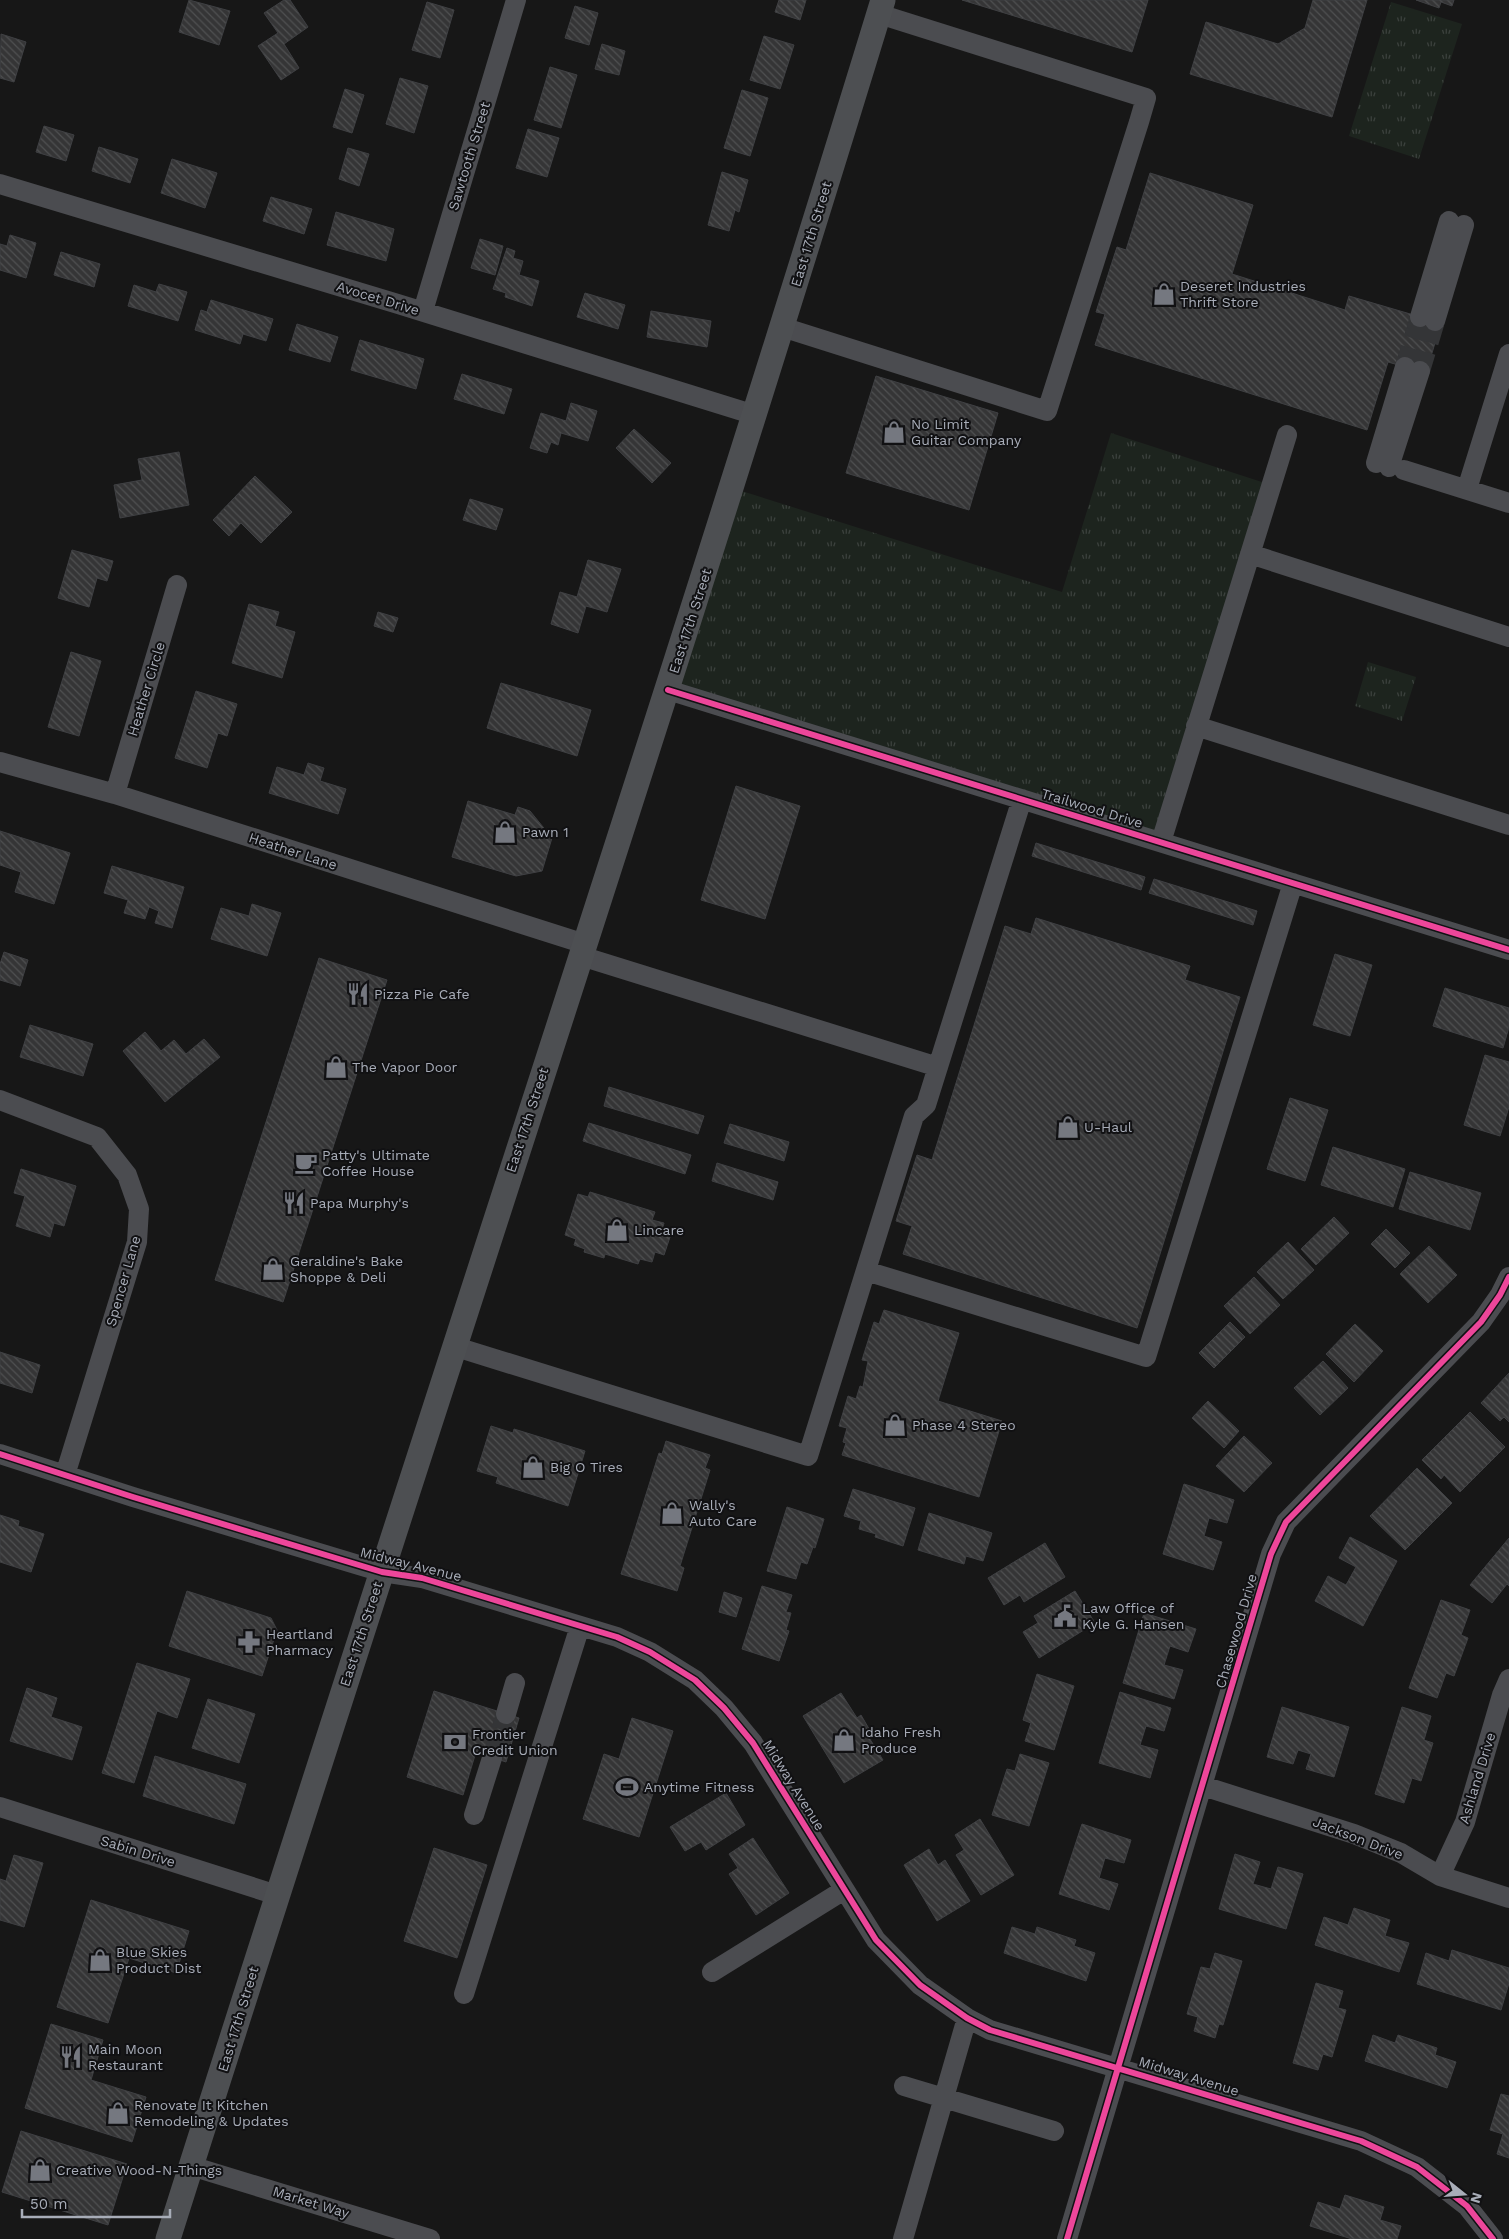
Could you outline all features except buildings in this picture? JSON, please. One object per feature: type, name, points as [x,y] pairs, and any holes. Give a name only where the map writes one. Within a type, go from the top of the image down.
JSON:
[{"type":"main road","name":"East 17th Street","points":[[168,2239],[453,1346],[668,690],[881,7]]},
{"type":"street","name":"Sawtooth Street","points":[[423,311],[516,0]]},
{"type":"street","points":[[782,327],[1047,411],[1139,122],[1146,98],[881,7]]},
{"type":"street","name":"Avocet Drive","points":[[0,184],[423,311],[755,414]]},
{"type":"street","points":[[1427,319],[1456,223]]},
{"type":"street","points":[[1467,489],[1509,354]]},
{"type":"street","points":[[1412,369],[1390,467],[1509,502]]},
{"type":"street","points":[[1160,842],[1287,435]]},
{"type":"street","points":[[1250,554],[1509,637]]},
{"type":"street","name":"Heather Circle","points":[[114,794],[177,585]]},
{"type":"street","name":"Trailwood Drive","points":[[668,690],[1509,950]]},
{"type":"street","points":[[1196,726],[1509,825]]},
{"type":"street","name":"Heather Lane","points":[[0,762],[114,794],[938,1067]]},
{"type":"street","points":[[453,1346],[808,1456],[914,1116],[926,1104],[1022,799]]},
{"type":"street","points":[[866,1270],[1146,1357],[1293,883]]},
{"type":"street","name":"Spencer Lane","points":[[0,1100],[97,1137],[127,1175],[139,1209],[137,1242],[65,1475]]},
{"type":"street","name":"Chasewood Drive","points":[[1067,2239],[1271,1554],[1286,1522],[1481,1322],[1500,1295],[1509,1277]]},
{"type":"street","name":"Midway Avenue","points":[[0,1454],[382,1572],[422,1578],[617,1637],[650,1652],[695,1680],[724,1708],[754,1743],[876,1940],[920,1985],[967,2018],[990,2030],[1361,2141],[1417,2167],[1467,2206],[1493,2239]]},
{"type":"street","points":[[464,1994],[580,1626]]},
{"type":"street","name":"Ashland Drive","points":[[1440,1876],[1465,1822],[1502,1695],[1509,1679]]},
{"type":"street","points":[[506,1714],[515,1683]]},
{"type":"street","points":[[474,1815],[492,1758]]},
{"type":"street","name":"Jackson Drive","points":[[1203,1786],[1354,1834],[1401,1853],[1440,1876],[1509,1898]]},
{"type":"street","name":"Sabin Drive","points":[[0,1807],[277,1895]]},
{"type":"street","points":[[712,1972],[844,1890]]},
{"type":"street","points":[[903,2239],[967,2018]]},
{"type":"street","points":[[904,2086],[1054,2131]]},
{"type":"street","name":"Market Way","points":[[191,2166],[430,2239]]},
{"type":"green space","points":[[1391,2],[1462,24],[1419,159],[1349,136]]},
{"type":"green space","points":[[1111,433],[1271,485],[1161,842],[668,690],[732,488],[1062,592]]},
{"type":"green space","points":[[1368,662],[1416,677],[1402,721],[1355,706]]},
{"type":"tunnel","points":[[1405,367],[1420,317]]},
{"type":"tunnel","points":[[1420,371],[1435,321]]},
{"type":"tunnel","points":[[492,1758],[506,1714]]},
{"type":"cycle path","points":[[668,690],[1509,950]]},
{"type":"cycle path","points":[[1067,2239],[1271,1554],[1286,1522],[1481,1322],[1500,1295],[1509,1277]]},
{"type":"cycle path","points":[[0,1454],[133,1497],[382,1572],[422,1578],[617,1637],[650,1652],[695,1680],[724,1708],[753,1743],[876,1940],[920,1985],[967,2018],[990,2030],[1361,2141],[1417,2167],[1467,2206],[1493,2239]]},
{"type":"place","name":"Deseret Industries Thrift Store","points":[[1164,294]]},
{"type":"place","name":"No Limit Guitar Company","points":[[894,432]]},
{"type":"place","name":"Pawn 1","points":[[505,832]]},
{"type":"place","name":"Pizza Pie Cafe","points":[[358,994]]},
{"type":"place","name":"The Vapor Door","points":[[336,1067]]},
{"type":"place","name":"U-Haul","points":[[1068,1127]]},
{"type":"place","name":"Patty's Ultimate Coffee House","points":[[306,1163]]},
{"type":"place","name":"Papa Murphy's","points":[[294,1203]]},
{"type":"place","name":"Lincare","points":[[617,1230]]},
{"type":"place","name":"Geraldine's Bake Shoppe & Deli","points":[[273,1269]]},
{"type":"place","name":"Phase 4 Stereo","points":[[895,1425]]},
{"type":"place","name":"Big O Tires","points":[[533,1467]]},
{"type":"place","name":"Wally's Auto Care","points":[[672,1513]]},
{"type":"place","name":"Law Office of Kyle G. Hansen","points":[[1065,1616]]},
{"type":"place","name":"Heartland Pharmacy","points":[[249,1642]]},
{"type":"place","name":"Idaho Fresh Produce","points":[[844,1740]]},
{"type":"place","name":"Frontier Credit Union","points":[[455,1742]]},
{"type":"place","name":"Anytime Fitness","points":[[627,1787]]},
{"type":"place","name":"Blue Skies Product Dist","points":[[100,1960]]},
{"type":"place","name":"Main Moon Restaurant","points":[[71,2057]]},
{"type":"place","name":"Renovate It Kitchen Remodeling & Updates","points":[[118,2113]]},
{"type":"place","name":"Creative Wood-N-Things","points":[[40,2170]]}]
